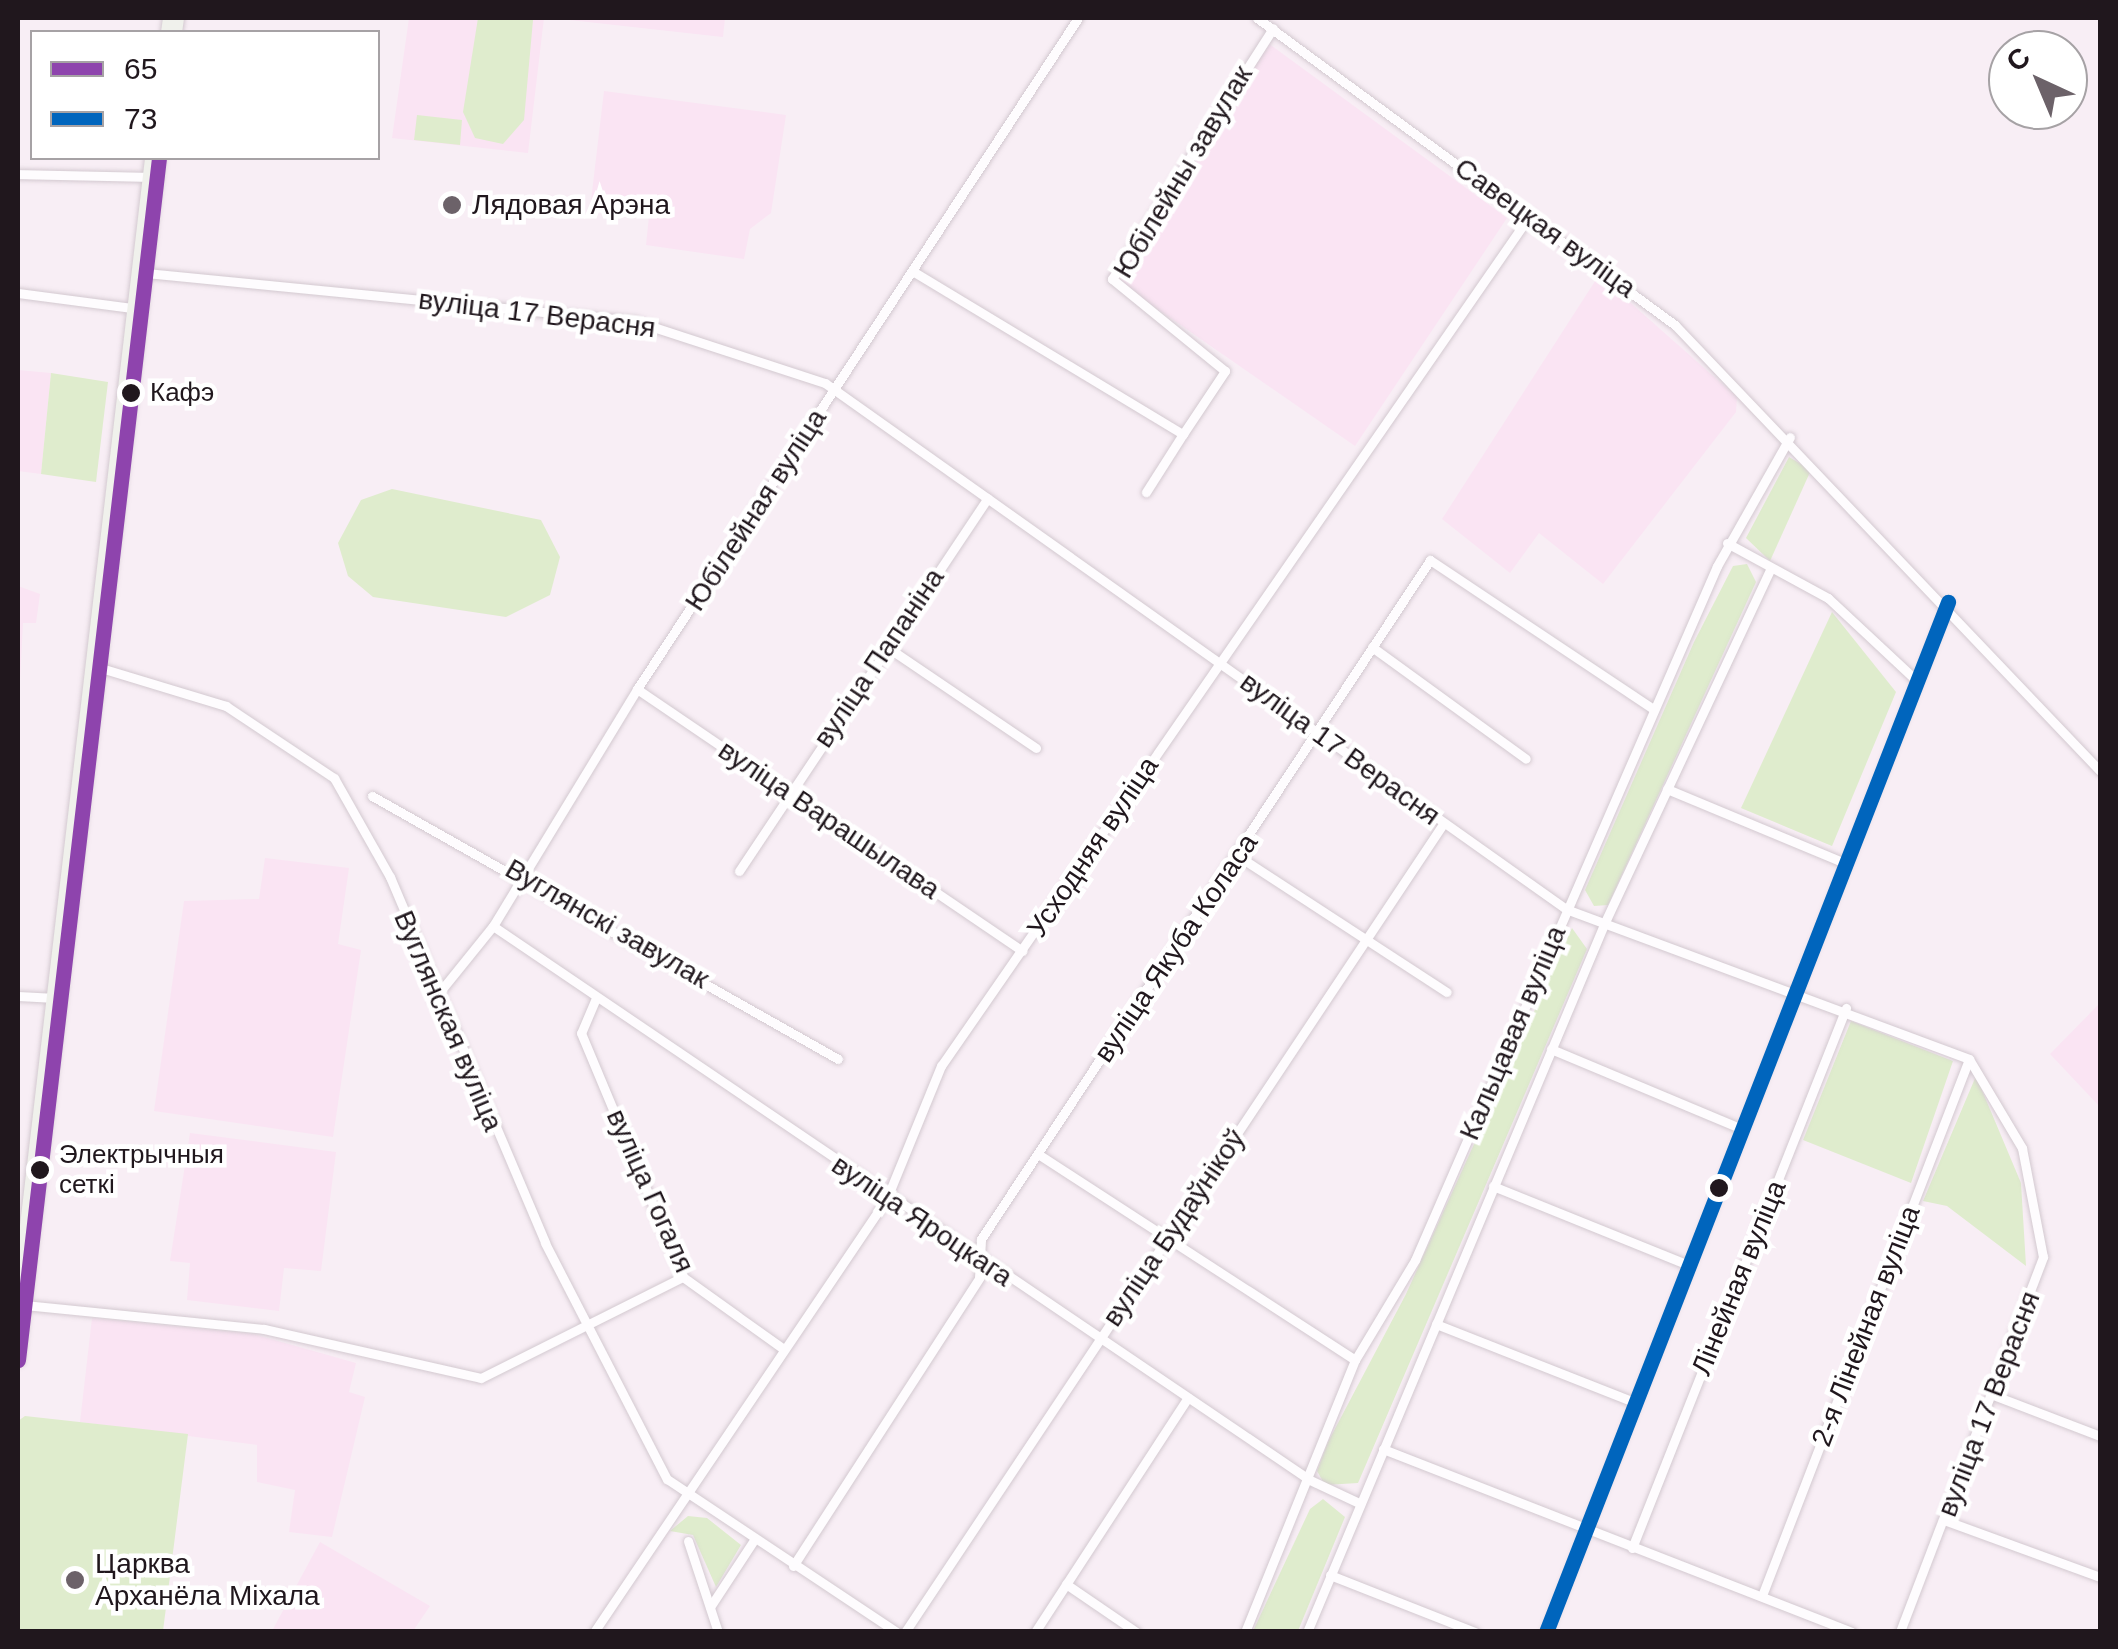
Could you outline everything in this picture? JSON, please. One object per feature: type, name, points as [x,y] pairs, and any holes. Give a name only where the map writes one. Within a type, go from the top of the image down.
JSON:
[{"type":"main road","points":[[18,1360],[21,1304],[152,178],[150,160]]},
{"type":"main road","points":[[152,178],[158,160]]},
{"type":"main road","points":[[18,1285],[56,999]]},
{"type":"street","name":"Юбілейная вуліца","points":[[434,1000],[493,926],[637,689],[1078,18]]},
{"type":"street","name":"Савецкая вуліца","points":[[1258,18],[1530,214],[1675,325],[1790,437],[1948,602],[2100,771]]},
{"type":"street","name":"Юбілейны завулак","points":[[1146,492],[1225,371],[1112,279],[1272,28]]},
{"type":"street","points":[[18,174],[152,178]]},
{"type":"street","name":"Усходняя вуліца","points":[[594,1632],[683,1494],[887,1198],[922,1097],[1530,214]]},
{"type":"street","points":[[914,272],[1184,434]]},
{"type":"street","name":"вуліца 17 Верасня","points":[[141,273],[635,321],[836,388],[1566,909],[1797,988],[1969,1059],[2022,1148],[2043,1257],[1994,1395],[1900,1632]]},
{"type":"street","points":[[18,292],[137,308]]},
{"type":"street","name":"Кальцавая вуліца","points":[[1245,1632],[1310,1480],[1355,1360],[1414,1260],[1728,544],[1790,437]]},
{"type":"street","name":"вуліца Папаніна","points":[[739,871],[786,793],[988,498]]},
{"type":"street","points":[[1728,544],[1828,598],[1916,680]]},
{"type":"street","name":"вуліца Якуба Коласа","points":[[793,1566],[979,1278],[981,1239],[1238,856],[1430,560],[1653,709]]},
{"type":"street","points":[[1307,1632],[1606,922],[1770,569]]},
{"type":"street","points":[[1546,1632],[1948,602]]},
{"type":"street","points":[[887,647],[1036,748]]},
{"type":"street","points":[[1372,647],[1526,759]]},
{"type":"street","name":"Вуглянская вуліца","points":[[96,667],[226,706],[334,778],[390,878],[434,1000],[588,1326],[658,1464],[683,1494]]},
{"type":"street","name":"вуліца Варашылава","points":[[637,689],[1022,950]]},
{"type":"street","points":[[1667,789],[1845,863]]},
{"type":"street","name":"Вуглянскі завулак","points":[[372,796],[524,876],[838,1059]]},
{"type":"street","name":"вуліца Будаўнікоў","points":[[905,1632],[1443,824]]},
{"type":"street","points":[[1238,856],[1447,992]]},
{"type":"street","name":"вуліца Яроцкага","points":[[493,926],[887,1198],[1310,1480],[1359,1503]]},
{"type":"street","points":[[18,996],[56,999]]},
{"type":"street","name":"вуліца Гогаля","points":[[596,998],[581,1034],[683,1277],[782,1348]]},
{"type":"street","name":"Лінейная вуліца","points":[[1632,1548],[1846,1008]]},
{"type":"street","points":[[1552,1049],[1742,1129]]},
{"type":"street","name":"2-я Лінейная вуліца","points":[[1764,1593],[1969,1059]]},
{"type":"street","points":[[1038,1154],[1355,1360]]},
{"type":"street","points":[[1493,1186],[1689,1264]]},
{"type":"street","points":[[21,1304],[264,1329],[438,1372],[480,1378],[683,1277]]},
{"type":"street","points":[[1436,1324],[1634,1402]]},
{"type":"street","points":[[1994,1395],[2100,1436]]},
{"type":"street","points":[[1035,1632],[1188,1397]]},
{"type":"street","points":[[1383,1449],[1632,1548],[1764,1593],[1852,1632]]},
{"type":"street","points":[[683,1494],[896,1632]]},
{"type":"street","points":[[1944,1520],[2100,1576]]},
{"type":"street","points":[[688,1540],[718,1632]]},
{"type":"street","points":[[710,1607],[754,1540]]},
{"type":"street","points":[[1330,1575],[1476,1632]]},
{"type":"street","points":[[1066,1584],[1136,1632]]},
{"type":"shaded area","points":[[409,18],[544,18],[528,153],[392,138]]},
{"type":"shaded area","points":[[552,18],[725,18],[723,37]]},
{"type":"shaded area","points":[[1268,43],[1507,218],[1355,446],[1117,281]]},
{"type":"shaded area","points":[[604,91],[786,115],[771,213],[750,229],[744,259],[646,245],[649,216],[590,209]]},
{"type":"shaded area","points":[[1599,275],[1737,397],[1736,412],[1603,584],[1539,533],[1510,573],[1442,519]]},
{"type":"shaded area","points":[[18,370],[51,373],[41,474],[18,471]]},
{"type":"shaded area","points":[[18,586],[40,594],[36,623],[23,623],[18,718]]},
{"type":"shaded area","points":[[265,858],[349,868],[338,944],[361,950],[333,1137],[154,1111],[184,901],[259,899]]},
{"type":"shaded area","points":[[2100,1003],[2100,1107],[2050,1054]]},
{"type":"shaded area","points":[[190,1133],[336,1152],[321,1271],[284,1268],[279,1311],[187,1300],[190,1263],[170,1261]]},
{"type":"shaded area","points":[[92,1318],[253,1334],[356,1363],[349,1392],[365,1397],[332,1537],[289,1532],[295,1490],[257,1482],[257,1445],[80,1422]]},
{"type":"shaded area","points":[[320,1542],[430,1606],[413,1631],[272,1631]]},
{"type":"green space","points":[[478,18],[533,20],[524,120],[503,144],[475,138],[463,112]]},
{"type":"green space","points":[[417,115],[462,120],[460,145],[414,140]]},
{"type":"green space","points":[[51,373],[108,382],[96,482],[41,474]]},
{"type":"green space","points":[[1789,457],[1811,470],[1770,561],[1746,538]]},
{"type":"green space","points":[[392,489],[541,520],[560,557],[550,595],[506,617],[373,597],[348,576],[338,543],[361,500]]},
{"type":"green space","points":[[1747,564],[1756,582],[1608,905],[1594,906],[1585,890],[1694,642],[1733,566]]},
{"type":"green space","points":[[1832,612],[1896,692],[1832,846],[1741,808]]},
{"type":"green space","points":[[1572,928],[1587,949],[1358,1483],[1325,1485],[1317,1471],[1328,1442],[1406,1294]]},
{"type":"green space","points":[[1851,1021],[1953,1061],[1911,1183],[1803,1140]]},
{"type":"green space","points":[[1976,1076],[2021,1183],[2026,1266],[1947,1206],[1923,1201]]},
{"type":"green space","points":[[25,1416],[188,1434],[163,1631],[18,1631],[18,1421]]},
{"type":"green space","points":[[1323,1499],[1345,1517],[1298,1631],[1253,1631],[1310,1509]]},
{"type":"green space","points":[[688,1516],[707,1518],[741,1545],[716,1587],[693,1535],[670,1531]]},
{"type":"transit line","name":"65","points":[[18,1360],[159,160]]},
{"type":"transit line","name":"73","points":[[1546,1632],[1948,602]]},
{"type":"place","name":"Лядовая Арэна","points":[[452,205]]},
{"type":"place","name":"Кафэ","points":[[131,393]]},
{"type":"place","name":"Электрычныя сеткі","points":[[40,1170]]},
{"type":"place","name":"Царква Арханёла Міхала","points":[[75,1580]]}]
